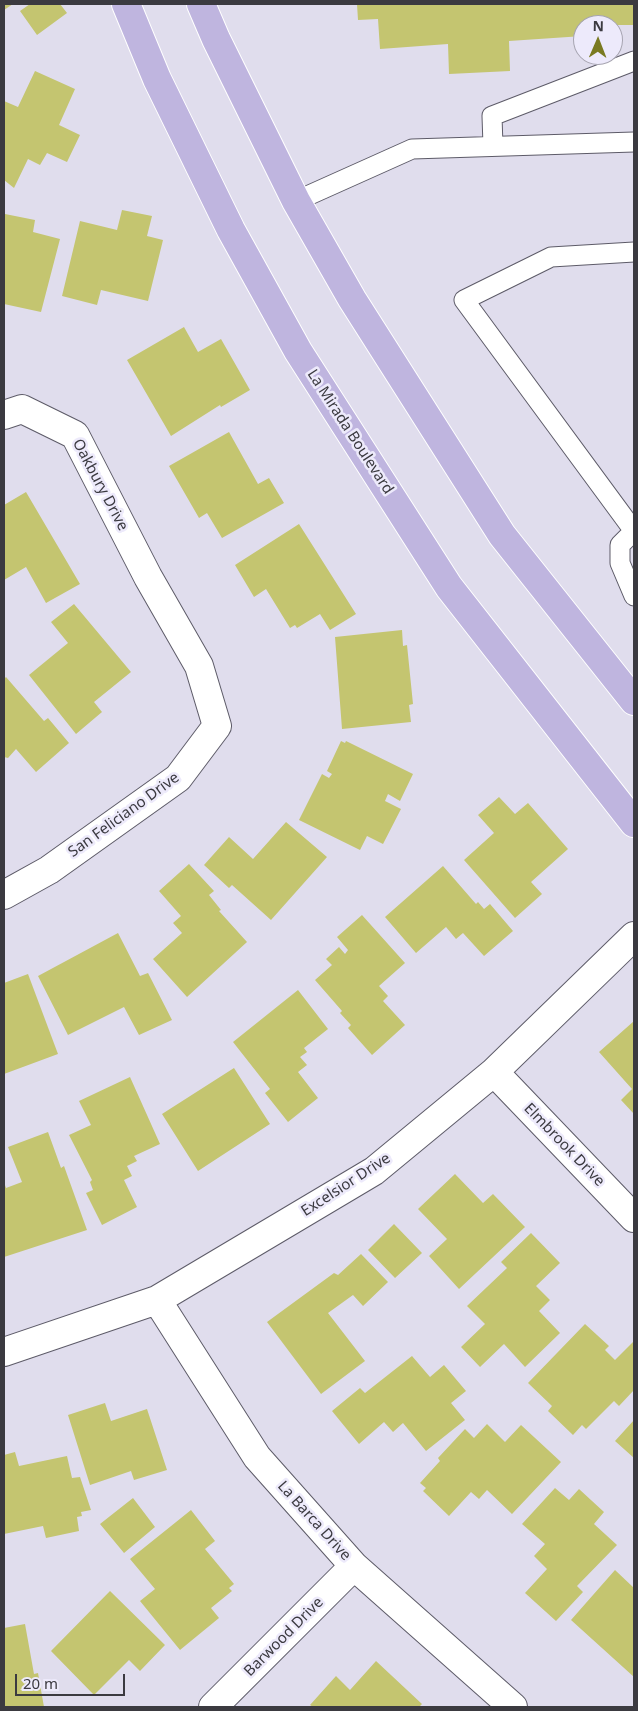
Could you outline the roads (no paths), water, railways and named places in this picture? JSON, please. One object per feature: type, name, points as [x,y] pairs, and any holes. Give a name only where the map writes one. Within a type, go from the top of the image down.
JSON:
[{"type":"main road","name":"La Mirada Boulevard","points":[[126,4],[157,79],[231,230],[298,350],[449,587],[634,823]]},
{"type":"main road","points":[[201,4],[216,39],[296,201],[352,300],[502,535],[634,701]]},
{"type":"street","name":"Oakbury Drive","points":[[4,415],[22,409],[76,436],[148,577]]},
{"type":"street","name":"San Feliciano Drive","points":[[4,895],[49,870],[178,778],[217,726],[199,666],[148,577]]},
{"type":"street","name":"Excelsior Drive","points":[[4,1352],[157,1300],[374,1171],[494,1072],[634,936]]},
{"type":"street","name":"Elmbrook Drive","points":[[494,1072],[634,1218]]},
{"type":"street","name":"La Barca Drive","points":[[157,1300],[257,1457],[354,1566],[513,1707]]},
{"type":"street","name":"Barwood Drive","points":[[213,1707],[354,1566]]},
{"type":"lane","points":[[493,146],[492,116],[634,61]]},
{"type":"lane","points":[[296,201],[412,149],[634,142]]},
{"type":"lane","points":[[634,252],[551,257],[464,300],[634,531],[620,545],[620,562],[634,596]]}]
